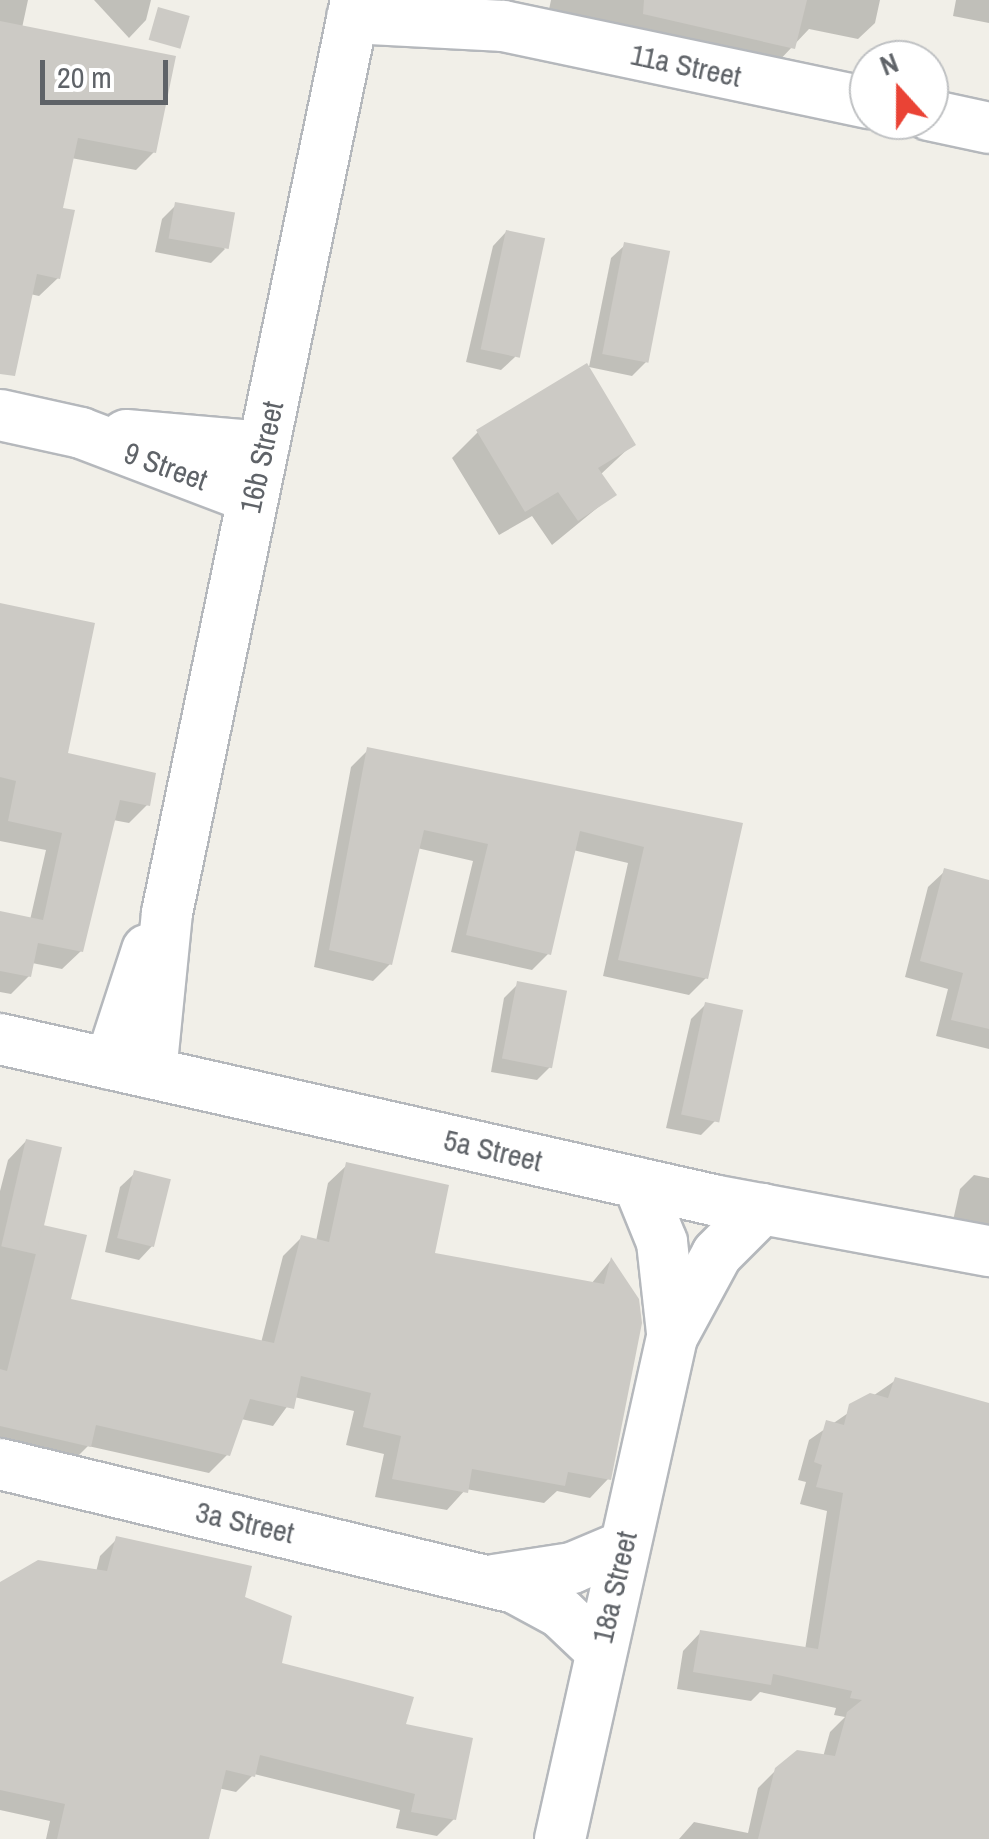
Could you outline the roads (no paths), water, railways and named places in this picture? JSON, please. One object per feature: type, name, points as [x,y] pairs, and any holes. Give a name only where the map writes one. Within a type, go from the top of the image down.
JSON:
[{"type":"street","name":"11a Street","points":[[443,0],[504,26]]},
{"type":"street","name":"11a Street","points":[[354,9],[504,26],[849,99]]},
{"type":"street","name":"16b Street","points":[[130,1068],[137,974],[167,913],[354,9]]},
{"type":"street","points":[[949,120],[989,128]]},
{"type":"street","name":"9 Street","points":[[0,415],[81,433],[263,447]]},
{"type":"street","name":"9 Street","points":[[81,433],[252,498]]},
{"type":"street","name":"5a Street","points":[[0,1039],[638,1183],[989,1252]]},
{"type":"street","name":"18a Street","points":[[638,1183],[662,1242],[672,1337]]},
{"type":"street","name":"18a Street","points":[[560,1839],[599,1650],[672,1337],[717,1254],[762,1209]]},
{"type":"street","name":"3a Street","points":[[0,1464],[489,1580],[550,1606],[599,1650]]},
{"type":"street","name":"3a Street","points":[[489,1580],[572,1568],[624,1546]]}]
